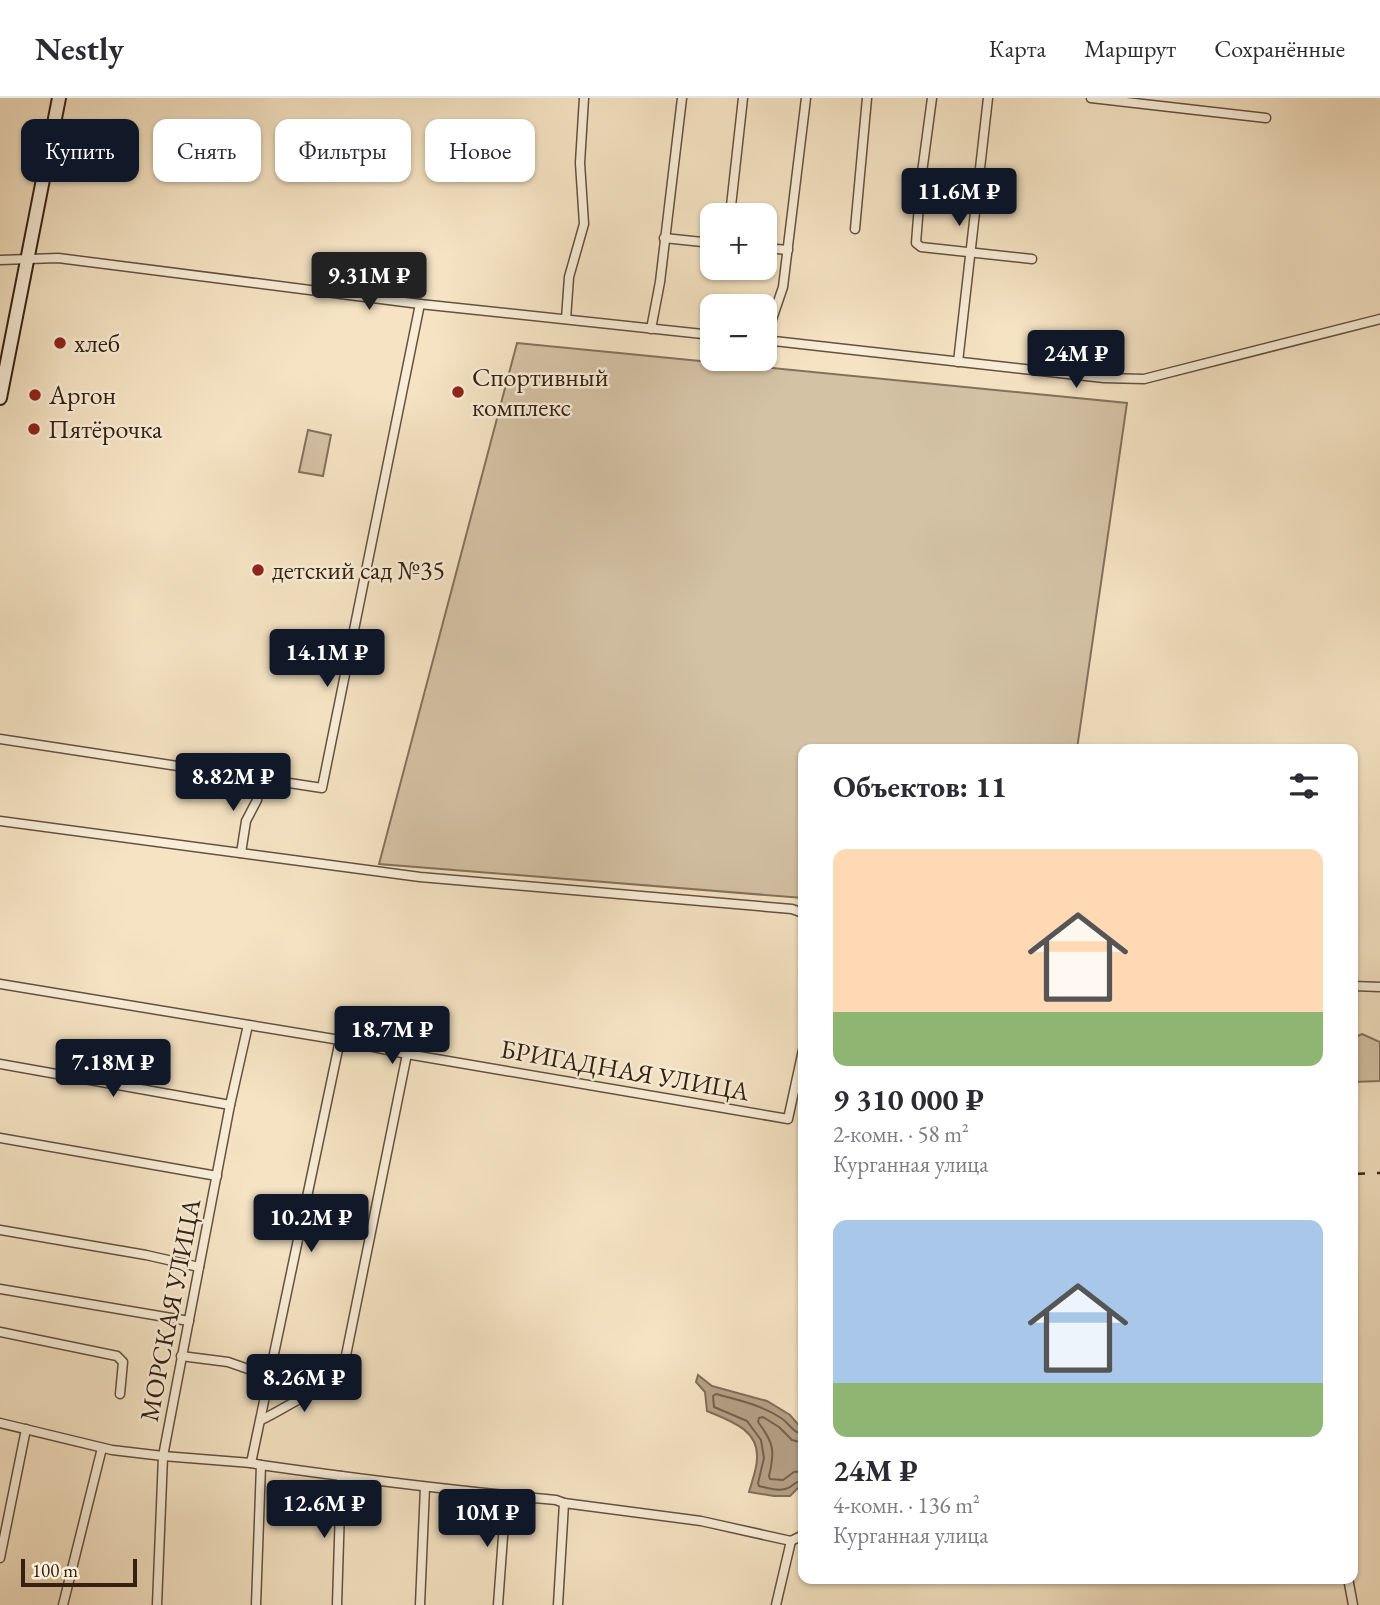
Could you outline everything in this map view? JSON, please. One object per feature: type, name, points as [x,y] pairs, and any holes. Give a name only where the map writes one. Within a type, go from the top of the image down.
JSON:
[{"type":"main road","points":[[0,398],[59,98]]},
{"type":"street","points":[[566,320],[569,277],[584,225],[580,163],[584,98]]},
{"type":"street","points":[[651,329],[660,282],[681,98]]},
{"type":"street","points":[[731,203],[743,98]]},
{"type":"street","points":[[777,304],[783,286],[806,98]]},
{"type":"street","points":[[855,229],[867,98]]},
{"type":"street","points":[[932,98],[916,243],[921,247],[1032,258]]},
{"type":"street","points":[[958,362],[988,98]]},
{"type":"street","points":[[1091,98],[1266,118]]},
{"type":"street","points":[[664,238],[700,242]]},
{"type":"street","points":[[777,249],[788,250]]},
{"type":"street","points":[[0,260],[58,258],[421,304],[700,334]]},
{"type":"street","points":[[0,739],[322,788],[421,304]]},
{"type":"street","points":[[777,341],[1104,378],[1144,379],[1380,320]]},
{"type":"street","points":[[241,853],[246,821],[257,800],[259,779]]},
{"type":"street","points":[[0,821],[420,877],[798,911]]},
{"type":"street","name":"БРИГАДНАЯ УЛИЦА","points":[[0,984],[340,1040],[407,1054],[788,1119],[798,1073]]},
{"type":"street","points":[[1358,986],[1380,987]]},
{"type":"street","name":"МОРСКАЯ УЛИЦА","points":[[157,1605],[163,1456],[230,1105],[248,1025]]},
{"type":"street","points":[[256,1605],[256,1464],[261,1420],[340,1040]]},
{"type":"street","points":[[261,1420],[314,1391],[340,1384],[407,1054]]},
{"type":"street","points":[[0,1065],[230,1105]]},
{"type":"street","points":[[0,1138],[217,1176]]},
{"type":"street","points":[[0,1230],[146,1255],[199,1267]]},
{"type":"street","points":[[0,1289],[190,1321]]},
{"type":"street","points":[[0,1332],[117,1356],[123,1362],[120,1394]]},
{"type":"street","points":[[181,1356],[228,1362],[271,1377]]},
{"type":"street","points":[[0,1423],[102,1448],[556,1500],[701,1521],[791,1541],[798,1538]]},
{"type":"street","points":[[0,1558],[26,1429]]},
{"type":"street","points":[[63,1605],[102,1448]]},
{"type":"street","points":[[337,1605],[341,1476]]},
{"type":"street","points":[[420,1605],[425,1487]]},
{"type":"street","points":[[498,1605],[506,1495]]},
{"type":"street","points":[[558,1605],[564,1503]]},
{"type":"street","points":[[776,1605],[791,1541]]},
{"type":"street","points":[[1349,1584],[1353,1605]]},
{"type":"shaded area","points":[[517,343],[700,361],[700,371],[777,371],[777,369],[1127,403],[1078,744],[798,744],[798,898],[379,864]]},
{"type":"shaded area","points":[[308,430],[331,435],[323,476],[299,472]]},
{"type":"shaded area","points":[[1362,1034],[1380,1042],[1380,1081],[1358,1082],[1358,1036]]},
{"type":"water","points":[[698,1375],[712,1386],[767,1401],[790,1415],[798,1424],[798,1488],[790,1496],[749,1492],[757,1462],[753,1440],[741,1427],[707,1411],[705,1392],[696,1382]]},
{"type":"railway","points":[[1358,1174],[1380,1173]]},
{"type":"place","name":"хлеб","points":[[60,343]]},
{"type":"place","name":"Спортивный комплекс","points":[[458,392]]},
{"type":"place","name":"Аргон","points":[[35,395]]},
{"type":"place","name":"Пятёрочка","points":[[34,429]]},
{"type":"place","name":"детский сад №35","points":[[258,570]]}]
